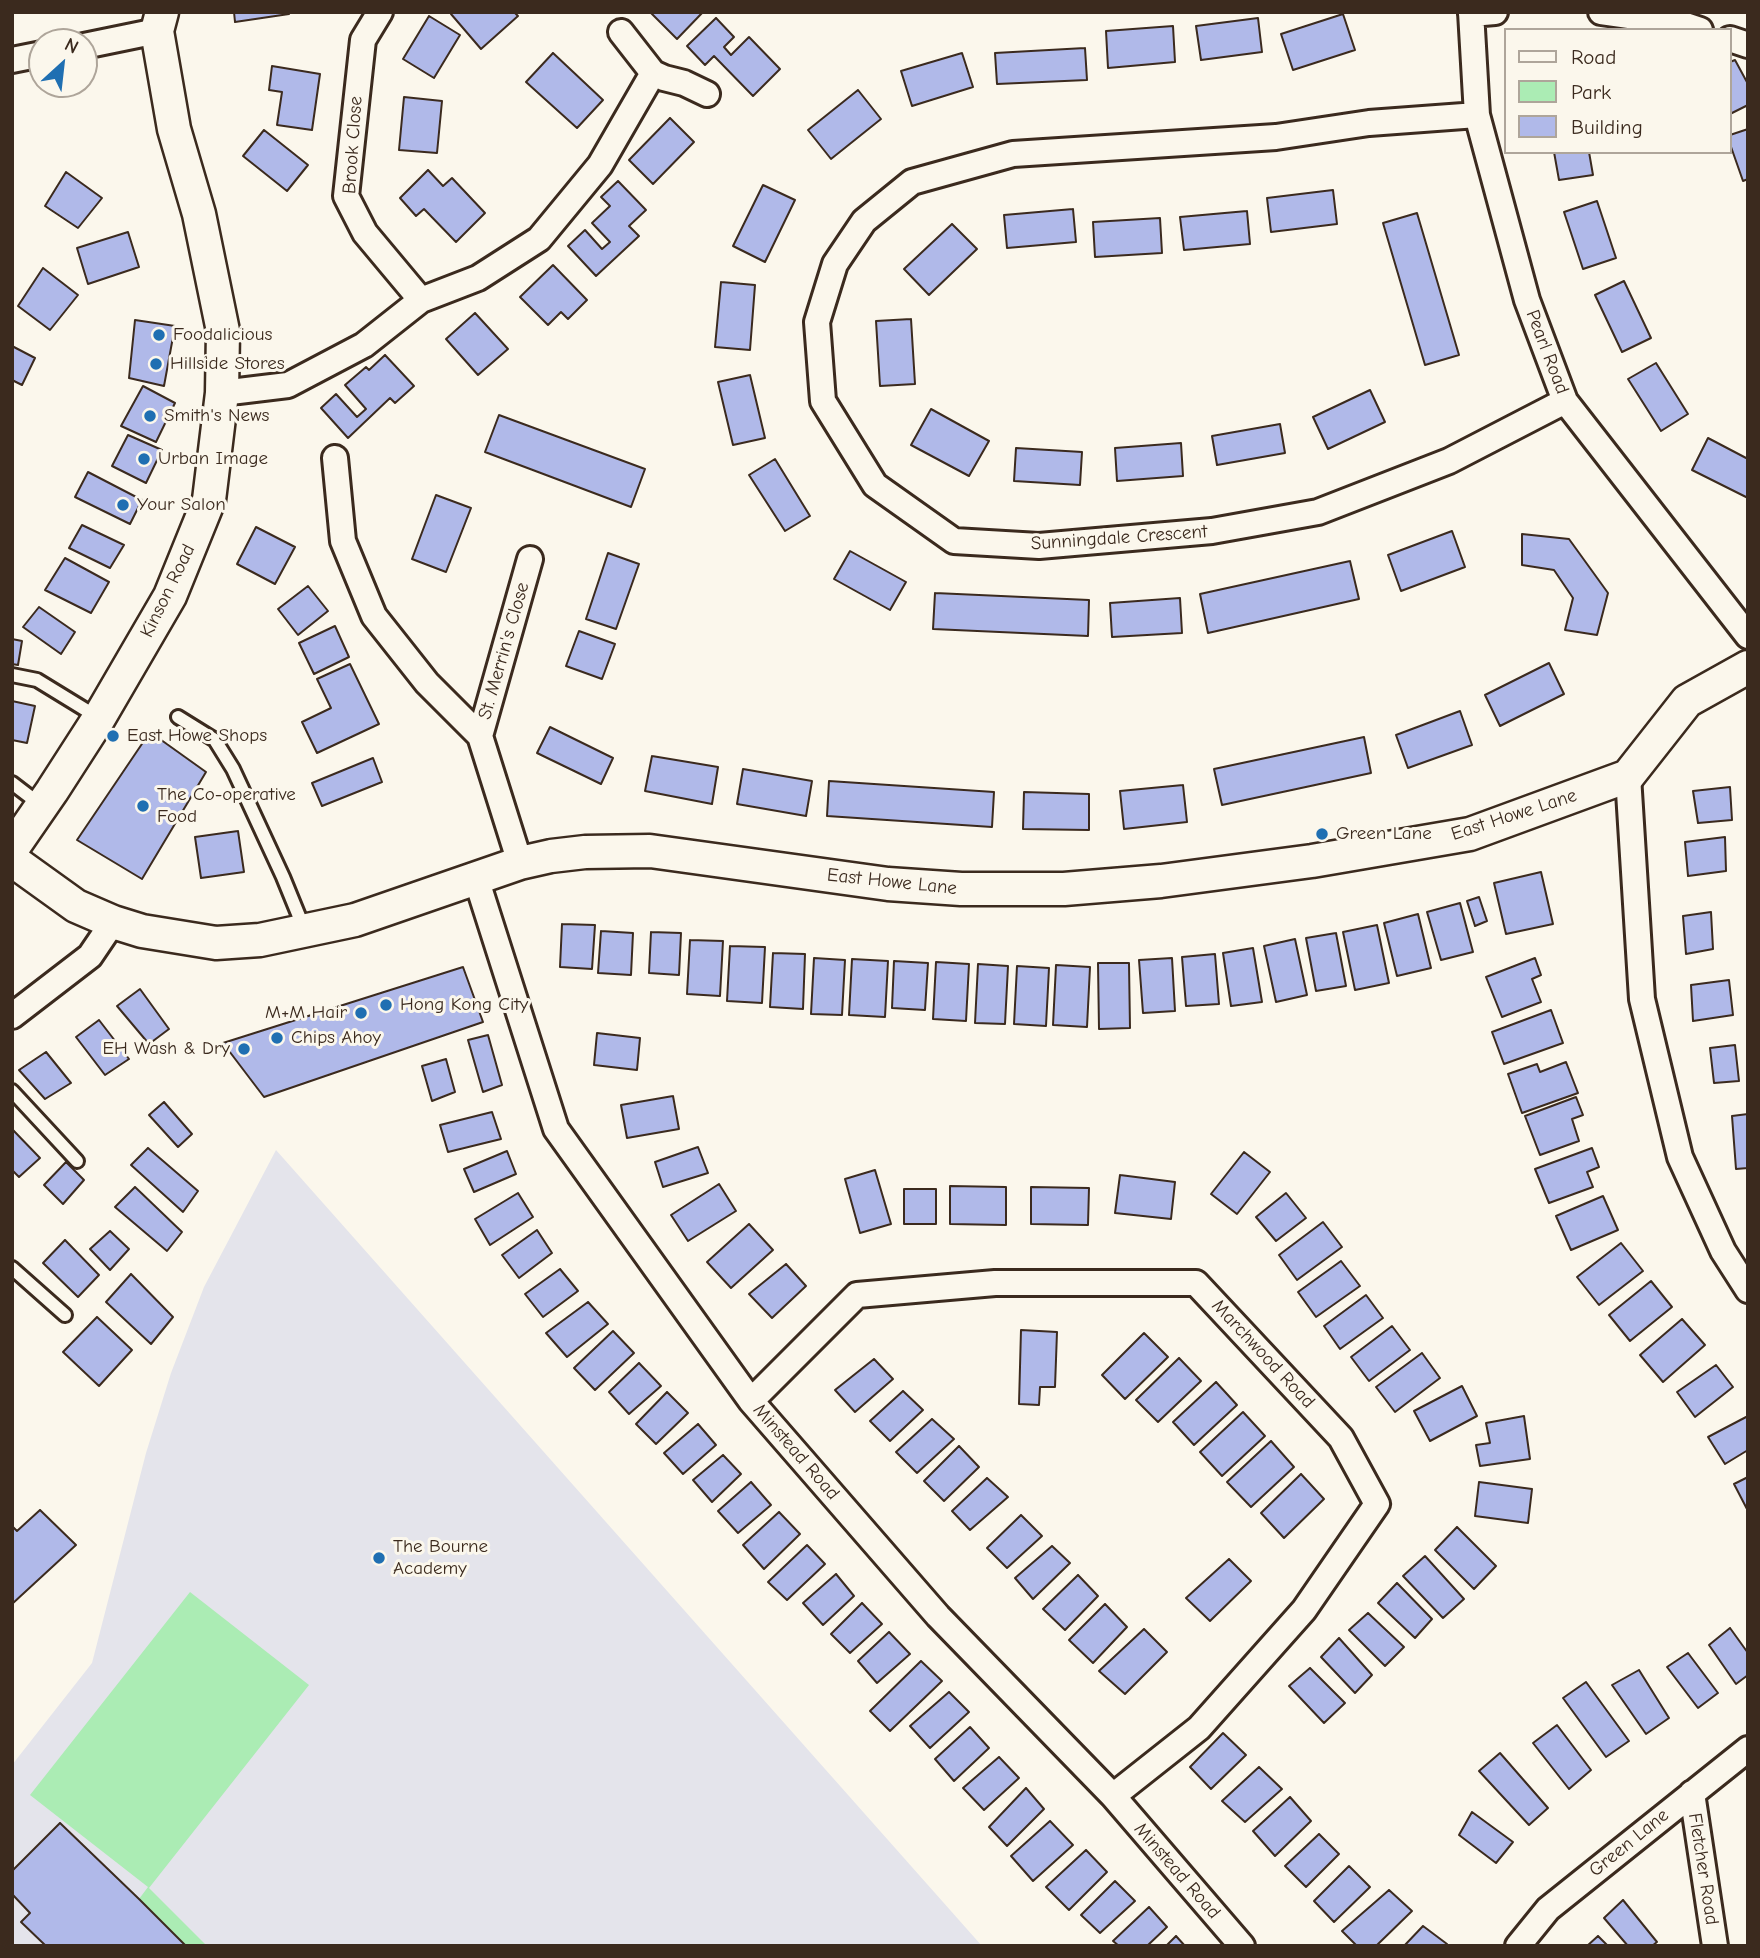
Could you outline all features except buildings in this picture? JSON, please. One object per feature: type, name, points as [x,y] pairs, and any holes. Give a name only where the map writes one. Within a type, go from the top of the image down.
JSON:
[{"type":"street","name":"Brook Close","points":[[380,12],[363,40],[346,196],[365,233],[421,300]]},
{"type":"street","points":[[1601,12],[1679,23],[1694,28]]},
{"type":"street","name":"Pearl Road","points":[[1479,13],[1477,115],[1527,300],[1565,401],[1748,636]]},
{"type":"street","points":[[98,42],[160,22]]},
{"type":"street","name":"Kinson Road","points":[[12,849],[99,718],[170,596],[209,499],[222,393],[223,331],[199,214],[174,129],[160,22]]},
{"type":"street","points":[[621,32],[653,73],[707,94]]},
{"type":"street","points":[[222,393],[288,385],[364,345],[421,300],[478,278],[539,239],[600,165],[653,73]]},
{"type":"street","name":"Sunningdale Crescent","points":[[1477,115],[1368,123],[1276,137],[1013,154],[912,182],[864,221],[835,264],[817,323],[823,401],[875,485],[954,541],[1039,546],[1212,531],[1318,512],[1449,461],[1565,401]]},
{"type":"street","points":[[335,458],[343,541],[374,616],[427,683],[480,736]]},
{"type":"street","name":"St. Merrin's Close","points":[[520,863],[480,736],[530,559]]},
{"type":"street","points":[[1748,667],[1687,701],[1628,776],[1645,1012],[1680,1157],[1723,1251],[1748,1290]]},
{"type":"street","name":"East Howe Lane","points":[[12,860],[76,906],[113,922],[142,931],[216,943],[261,940],[355,920],[520,863],[585,852],[650,851],[888,884],[961,889],[1064,889],[1161,881],[1271,867],[1470,834],[1628,776]]},
{"type":"street","name":"Minstead Road","points":[[476,878],[556,1129],[751,1401],[938,1616],[1113,1796],[1242,1946]]},
{"type":"street","points":[[12,1016],[90,956],[113,922]]},
{"type":"street","name":"Marchwood Road","points":[[751,1401],[857,1295],[995,1283],[1196,1283],[1341,1438],[1377,1504],[1304,1610],[1199,1728],[1113,1796]]},
{"type":"street","name":"Green Lane","points":[[1518,1946],[1548,1909],[1748,1749]]},
{"type":"street","name":"Fletcher Road","points":[[1692,1793],[1715,1946]]},
{"type":"lane","points":[[12,675],[37,680],[99,718]]},
{"type":"lane","points":[[178,717],[215,740],[233,769],[305,932]]},
{"type":"lane","points":[[12,783],[42,806]]},
{"type":"lane","points":[[12,1091],[77,1161]]},
{"type":"lane","points":[[12,1268],[65,1315]]},
{"type":"shaded area","name":"The Bourne Academy","points":[[276,1150],[982,1946],[12,1946],[12,1765],[92,1663],[146,1453],[171,1373],[204,1287]]},
{"type":"green space","points":[[190,1592],[309,1685],[149,1888],[207,1946],[186,1946],[139,1899],[148,1887],[30,1795]]},
{"type":"place","name":"Foodalicious","points":[[159,335]]},
{"type":"place","name":"Hillside Stores","points":[[156,364]]},
{"type":"place","name":"Smith's News","points":[[150,416]]},
{"type":"place","name":"Urban Image","points":[[144,459]]},
{"type":"place","name":"Your Salon","points":[[123,505]]},
{"type":"place","name":"East Howe Shops","points":[[113,736]]},
{"type":"place","name":"The Co-operative Food","points":[[143,806]]},
{"type":"place","name":"Green Lane","points":[[1322,834]]},
{"type":"place","name":"Hong Kong City","points":[[386,1005]]},
{"type":"place","name":"M+M Hair","points":[[361,1013]]},
{"type":"place","name":"Chips Ahoy","points":[[277,1038]]},
{"type":"place","name":"EH Wash & Dry","points":[[244,1049]]},
{"type":"place","name":"The Bourne Academy","points":[[379,1558]]}]
